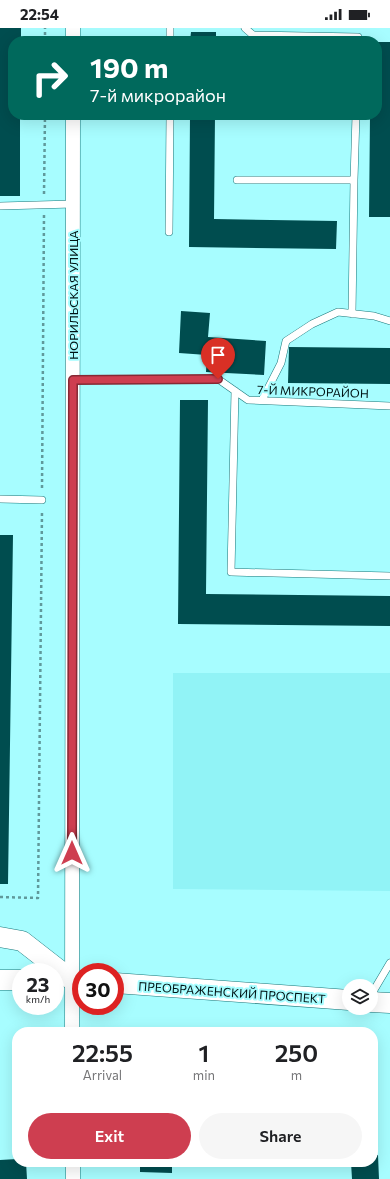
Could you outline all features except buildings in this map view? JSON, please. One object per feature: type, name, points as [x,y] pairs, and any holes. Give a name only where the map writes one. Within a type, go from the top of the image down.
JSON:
[{"type":"street","name":"НОРИЛЬСКАЯ УЛИЦА","points":[[72,1027],[69,980],[73,380],[73,120]]},
{"type":"street","points":[[0,936],[22,941],[69,980]]},
{"type":"street","points":[[0,980],[12,980]]},
{"type":"street","name":"ПРЕОБРАЖЕНСКИЙ ПРОСПЕКТ","points":[[124,984],[342,999]]},
{"type":"street","points":[[378,1002],[390,1003]]},
{"type":"street","points":[[73,1167],[73,1179]]},
{"type":"lane","points":[[245,28],[252,35],[305,36]]},
{"type":"lane","points":[[169,232],[170,120]]},
{"type":"lane","points":[[352,314],[356,120]]},
{"type":"lane","points":[[237,180],[354,180]]},
{"type":"lane","points":[[0,206],[73,204]]},
{"type":"lane","points":[[262,400],[281,363],[286,341],[312,324],[338,312],[374,316],[390,321]]},
{"type":"lane","name":"7-Й МИКРОРАЙОН","points":[[73,380],[218,379],[248,400],[390,406]]},
{"type":"lane","points":[[235,391],[230,572],[390,576]]},
{"type":"lane","points":[[0,499],[42,500]]},
{"type":"lane","points":[[378,983],[390,963]]},
{"type":"path","points":[[0,897],[38,898],[45,120]]},
{"type":"shaded area","points":[[173,673],[390,673],[390,891],[173,889]]},
{"type":"route","points":[[72,853],[73,380],[218,379]]}]
